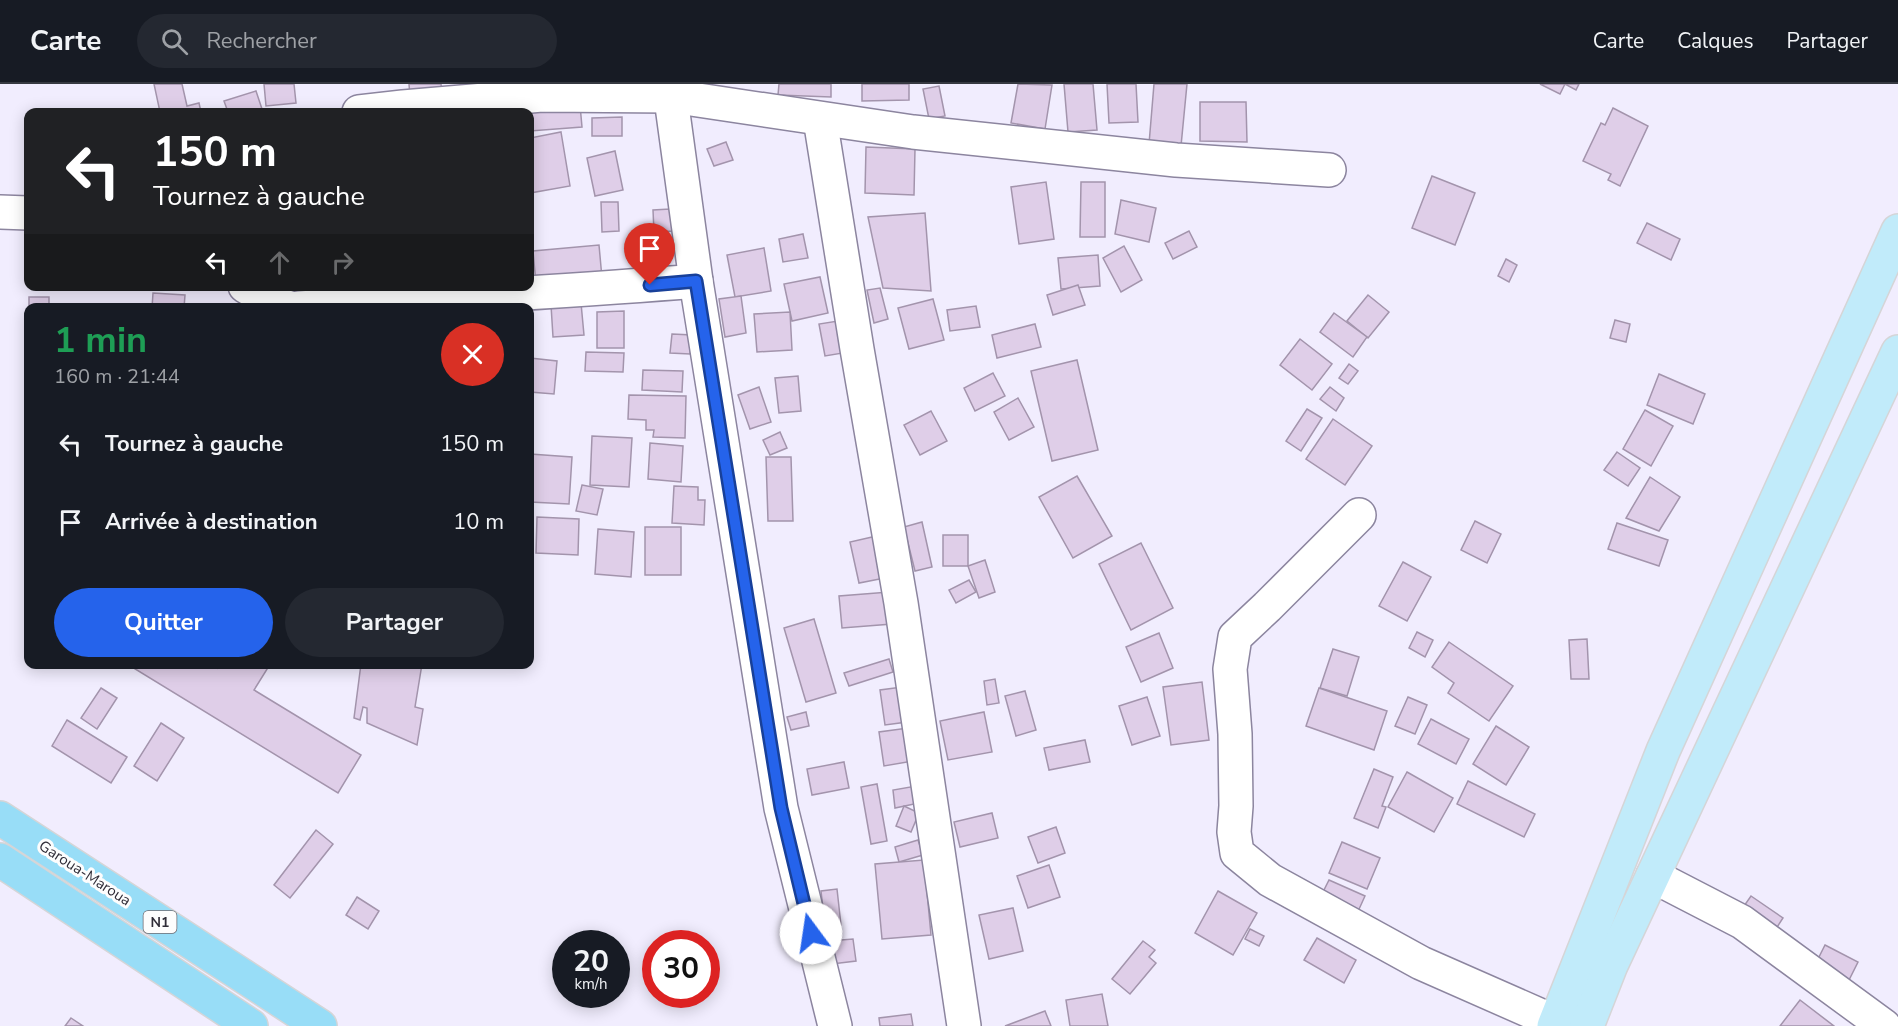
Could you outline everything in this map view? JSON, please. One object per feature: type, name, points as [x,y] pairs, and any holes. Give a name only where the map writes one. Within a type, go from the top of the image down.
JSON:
[{"type":"highway","name":"Garoua-Maroua","points":[[0,818],[320,1026]]},
{"type":"highway","name":"N1","points":[[0,860],[251,1026]]},
{"type":"main road","points":[[1565,1025],[1663,751],[1898,231]]},
{"type":"main road","points":[[1565,1025],[1611,965],[1898,352]]},
{"type":"street","points":[[670,90],[696,281],[781,808],[835,1026]]},
{"type":"street","points":[[422,108],[542,95],[670,90],[820,119],[913,132],[1176,160],[1329,170]]},
{"type":"street","points":[[820,119],[901,603],[964,1026]]},
{"type":"street","points":[[0,212],[24,213]]},
{"type":"street","points":[[362,303],[558,292],[696,281]]},
{"type":"street","points":[[253,291],[276,303]]},
{"type":"street","points":[[1359,515],[1235,637],[1230,669],[1235,734],[1234,832],[1237,854],[1270,880],[1421,963],[1565,1025]]},
{"type":"street","points":[[1653,876],[1742,921],[1884,1026]]},
{"type":"building","points":[[154,84],[182,84],[187,106],[199,103],[200,108],[159,108]]},
{"type":"building","points":[[264,84],[294,84],[296,103],[266,106]]},
{"type":"building","points":[[409,84],[441,84],[442,93],[410,97]]},
{"type":"building","points":[[779,84],[831,84],[831,97],[778,95]]},
{"type":"building","points":[[862,84],[909,84],[909,100],[862,101]]},
{"type":"building","points":[[1018,84],[1052,85],[1045,129],[1011,123]]},
{"type":"building","points":[[1064,84],[1093,84],[1097,130],[1068,132]]},
{"type":"building","points":[[1107,84],[1136,84],[1138,122],[1109,123]]},
{"type":"building","points":[[1154,84],[1187,84],[1181,146],[1149,144]]},
{"type":"building","points":[[1540,84],[1565,84],[1560,94]]},
{"type":"building","points":[[1565,84],[1579,84],[1576,90]]},
{"type":"building","points":[[939,86],[945,116],[929,119],[923,89]]},
{"type":"building","points":[[256,91],[262,108],[227,108],[224,101]]},
{"type":"building","points":[[1200,102],[1246,102],[1247,142],[1200,141]]},
{"type":"building","points":[[580,105],[582,127],[534,131],[534,111]]},
{"type":"building","points":[[1613,108],[1648,126],[1620,186],[1608,180],[1611,174],[1583,161],[1601,123],[1605,125]]},
{"type":"building","points":[[622,117],[622,136],[592,136],[592,118]]},
{"type":"building","points":[[561,132],[570,186],[534,192],[534,137]]},
{"type":"building","points":[[726,142],[733,160],[714,166],[707,149]]},
{"type":"building","points":[[866,147],[915,149],[914,195],[865,193]]},
{"type":"building","points":[[615,151],[623,190],[595,196],[587,158]]},
{"type":"building","points":[[1432,176],[1475,193],[1455,245],[1412,228]]},
{"type":"building","points":[[1046,182],[1054,239],[1019,244],[1011,187]]},
{"type":"building","points":[[1081,182],[1105,182],[1105,237],[1080,237]]},
{"type":"building","points":[[1121,200],[1156,208],[1149,242],[1115,234]]},
{"type":"building","points":[[601,202],[618,202],[619,231],[602,232]]},
{"type":"building","points":[[670,209],[672,231],[654,233],[653,210]]},
{"type":"building","points":[[925,213],[931,291],[883,288],[868,217]]},
{"type":"building","points":[[1647,223],[1680,239],[1671,260],[1637,243]]},
{"type":"building","points":[[1189,231],[1197,247],[1173,259],[1165,243]]},
{"type":"building","points":[[803,234],[808,258],[783,262],[779,239]]},
{"type":"building","points":[[599,245],[602,278],[536,284],[534,251]]},
{"type":"building","points":[[1124,246],[1142,280],[1121,292],[1103,258]]},
{"type":"building","points":[[764,248],[771,291],[735,297],[727,255]]},
{"type":"building","points":[[1098,255],[1100,286],[1061,289],[1058,258]]},
{"type":"building","points":[[1506,259],[1517,265],[1509,282],[1498,276]]},
{"type":"building","points":[[820,277],[828,313],[792,321],[784,284]]},
{"type":"building","points":[[1078,285],[1085,305],[1053,315],[1047,295]]},
{"type":"building","points":[[880,288],[888,319],[874,323],[867,290]]},
{"type":"building","points":[[153,293],[185,295],[184,303],[152,303]]},
{"type":"building","points":[[1368,295],[1389,312],[1368,338],[1347,321]]},
{"type":"building","points":[[741,296],[746,333],[725,337],[719,299]]},
{"type":"building","points":[[29,297],[49,297],[49,303],[29,303]]},
{"type":"building","points":[[933,299],[944,340],[909,349],[898,308]]},
{"type":"building","points":[[581,303],[584,335],[553,337],[551,305]]},
{"type":"building","points":[[976,306],[980,327],[950,331],[947,310]]},
{"type":"building","points":[[624,311],[624,348],[597,348],[597,312]]},
{"type":"building","points":[[790,312],[792,350],[757,352],[754,314]]},
{"type":"building","points":[[1334,313],[1367,337],[1353,357],[1320,332]]},
{"type":"building","points":[[844,320],[849,352],[825,356],[819,324]]},
{"type":"building","points":[[1615,320],[1630,324],[1626,342],[1610,338]]},
{"type":"building","points":[[1035,324],[1041,347],[997,358],[992,335]]},
{"type":"building","points":[[672,334],[692,335],[690,354],[670,353]]},
{"type":"building","points":[[1300,339],[1332,364],[1312,390],[1280,365]]},
{"type":"building","points":[[586,352],[624,353],[623,372],[585,371]]},
{"type":"building","points":[[534,358],[557,361],[554,394],[534,392]]},
{"type":"building","points":[[1077,360],[1098,450],[1052,461],[1031,371]]},
{"type":"building","points":[[1349,364],[1358,371],[1348,384],[1339,378]]},
{"type":"building","points":[[643,370],[683,371],[682,392],[642,390]]},
{"type":"building","points":[[993,373],[1005,396],[975,411],[964,388]]},
{"type":"building","points":[[1659,374],[1705,394],[1693,424],[1647,405]]},
{"type":"building","points":[[798,376],[801,411],[779,413],[775,378]]},
{"type":"building","points":[[759,387],[771,422],[750,429],[738,395]]},
{"type":"building","points":[[1330,387],[1344,398],[1336,411],[1320,399]]},
{"type":"building","points":[[629,395],[686,396],[685,438],[653,437],[654,430],[646,430],[646,420],[628,419]]},
{"type":"building","points":[[1018,398],[1034,427],[1009,440],[994,412]]},
{"type":"building","points":[[1307,409],[1322,418],[1301,451],[1286,441]]},
{"type":"building","points":[[1645,410],[1673,426],[1651,466],[1623,449]]},
{"type":"building","points":[[931,411],[947,441],[920,455],[904,425]]},
{"type":"building","points":[[1333,419],[1372,446],[1345,485],[1306,459]]},
{"type":"building","points":[[780,432],[787,448],[770,455],[763,440]]},
{"type":"building","points":[[592,436],[632,438],[629,487],[590,485]]},
{"type":"building","points":[[650,443],[683,446],[681,482],[648,479]]},
{"type":"building","points":[[1617,452],[1640,468],[1628,486],[1604,470]]},
{"type":"building","points":[[534,454],[572,457],[569,504],[534,502]]},
{"type":"building","points":[[766,457],[791,457],[793,521],[768,521]]},
{"type":"building","points":[[1077,476],[1112,536],[1073,558],[1039,497]]},
{"type":"building","points":[[1650,477],[1680,497],[1659,531],[1626,518]]},
{"type":"building","points":[[582,485],[603,489],[597,515],[576,511]]},
{"type":"building","points":[[674,486],[698,487],[698,500],[705,500],[704,525],[672,523]]},
{"type":"building","points":[[537,517],[579,519],[578,555],[536,553]]},
{"type":"building","points":[[1475,521],[1501,534],[1487,563],[1461,550]]},
{"type":"building","points":[[922,522],[932,567],[915,571],[904,527]]},
{"type":"building","points":[[1617,523],[1668,540],[1659,566],[1608,549]]},
{"type":"building","points":[[645,527],[681,527],[681,575],[645,575]]},
{"type":"building","points":[[598,529],[634,532],[631,577],[595,574]]},
{"type":"building","points":[[881,535],[890,577],[859,583],[850,542]]},
{"type":"building","points":[[943,535],[968,535],[968,566],[943,566]]},
{"type":"building","points":[[1141,543],[1173,608],[1131,630],[1099,564]]},
{"type":"building","points":[[985,560],[995,592],[979,598],[968,566]]},
{"type":"building","points":[[1403,562],[1431,577],[1407,621],[1379,606]]},
{"type":"building","points":[[969,580],[976,592],[956,603],[949,590]]},
{"type":"building","points":[[889,592],[892,624],[842,628],[839,596]]},
{"type":"building","points":[[814,619],[836,693],[806,702],[784,628]]},
{"type":"building","points":[[1417,632],[1433,640],[1425,657],[1409,648]]},
{"type":"building","points":[[1159,633],[1173,668],[1141,682],[1126,647]]},
{"type":"building","points":[[1587,639],[1589,679],[1571,679],[1569,640]]},
{"type":"building","points":[[1449,642],[1513,686],[1489,721],[1448,693],[1454,683],[1432,667]]},
{"type":"building","points":[[1333,649],[1359,657],[1347,696],[1320,688]]},
{"type":"building","points":[[889,659],[893,672],[849,686],[844,673]]},
{"type":"building","points":[[135,669],[267,669],[254,690],[361,755],[338,793]]},
{"type":"building","points":[[360,669],[421,669],[415,707],[423,709],[417,745],[367,723],[367,708],[363,707],[360,720],[354,718]]},
{"type":"building","points":[[995,679],[999,703],[987,705],[984,681]]},
{"type":"building","points":[[1202,682],[1209,740],[1171,745],[1163,687]]},
{"type":"building","points":[[902,687],[907,722],[885,725],[880,690]]},
{"type":"building","points":[[101,688],[117,698],[97,729],[81,718]]},
{"type":"building","points":[[1319,688],[1387,711],[1374,750],[1306,726]]},
{"type":"building","points":[[1025,691],[1036,730],[1016,736],[1005,696]]},
{"type":"building","points":[[1147,697],[1160,736],[1132,745],[1119,706]]},
{"type":"building","points":[[1408,697],[1427,705],[1415,734],[1395,726]]},
{"type":"building","points":[[806,712],[809,726],[791,730],[787,717]]},
{"type":"building","points":[[984,712],[992,752],[948,760],[940,721]]},
{"type":"building","points":[[1431,719],[1469,739],[1456,764],[1418,744]]},
{"type":"building","points":[[67,720],[127,757],[111,783],[52,746]]},
{"type":"building","points":[[161,723],[184,738],[157,781],[134,766]]},
{"type":"building","points":[[1496,726],[1529,747],[1506,785],[1473,764]]},
{"type":"building","points":[[908,728],[913,761],[884,766],[879,732]]},
{"type":"building","points":[[1085,740],[1090,762],[1049,770],[1044,748]]},
{"type":"building","points":[[844,762],[849,788],[812,795],[807,769]]},
{"type":"building","points":[[1374,769],[1393,777],[1382,806],[1386,807],[1378,828],[1354,818]]},
{"type":"building","points":[[1407,772],[1453,798],[1434,832],[1388,807]]},
{"type":"building","points":[[1468,781],[1535,814],[1524,837],[1457,804]]},
{"type":"building","points":[[877,784],[887,841],[871,844],[861,787]]},
{"type":"building","points":[[916,786],[919,803],[895,808],[893,790]]},
{"type":"building","points":[[904,806],[919,813],[911,832],[896,826]]},
{"type":"building","points":[[992,813],[998,838],[960,847],[954,822]]},
{"type":"building","points":[[1056,827],[1065,853],[1038,863],[1028,837]]},
{"type":"building","points":[[316,830],[333,844],[290,898],[274,885]]},
{"type":"building","points":[[918,840],[923,855],[899,862],[895,847]]},
{"type":"building","points":[[1342,842],[1380,858],[1367,889],[1329,873]]},
{"type":"building","points":[[924,860],[931,935],[882,939],[875,864]]},
{"type":"building","points":[[1049,865],[1060,897],[1028,908],[1017,876]]},
{"type":"building","points":[[1329,880],[1365,896],[1355,918],[1319,900]]},
{"type":"building","points":[[837,889],[841,925],[825,927],[821,891]]},
{"type":"building","points":[[1218,891],[1257,913],[1233,955],[1195,933]]},
{"type":"building","points":[[1751,896],[1783,918],[1770,938],[1737,916]]},
{"type":"building","points":[[357,897],[379,911],[368,929],[346,915]]},
{"type":"building","points":[[1013,908],[1023,951],[989,959],[979,915]]},
{"type":"building","points":[[1250,929],[1264,936],[1259,946],[1245,939]]},
{"type":"building","points":[[1317,938],[1356,960],[1344,983],[1304,960]]},
{"type":"building","points":[[853,939],[856,961],[832,964],[829,941]]},
{"type":"building","points":[[1143,941],[1155,950],[1149,957],[1156,963],[1130,994],[1112,979]]},
{"type":"building","points":[[1825,945],[1858,962],[1845,988],[1812,971]]},
{"type":"building","points":[[1102,994],[1108,1026],[1070,1026],[1066,1000]]},
{"type":"building","points":[[1800,1000],[1834,1026],[1780,1026]]},
{"type":"building","points":[[1045,1011],[1051,1026],[1005,1026]]},
{"type":"building","points":[[911,1014],[913,1026],[880,1026],[879,1018]]},
{"type":"building","points":[[71,1018],[83,1026],[65,1026]]},
{"type":"route","points":[[650,285],[696,281],[781,808],[811,933]]}]
